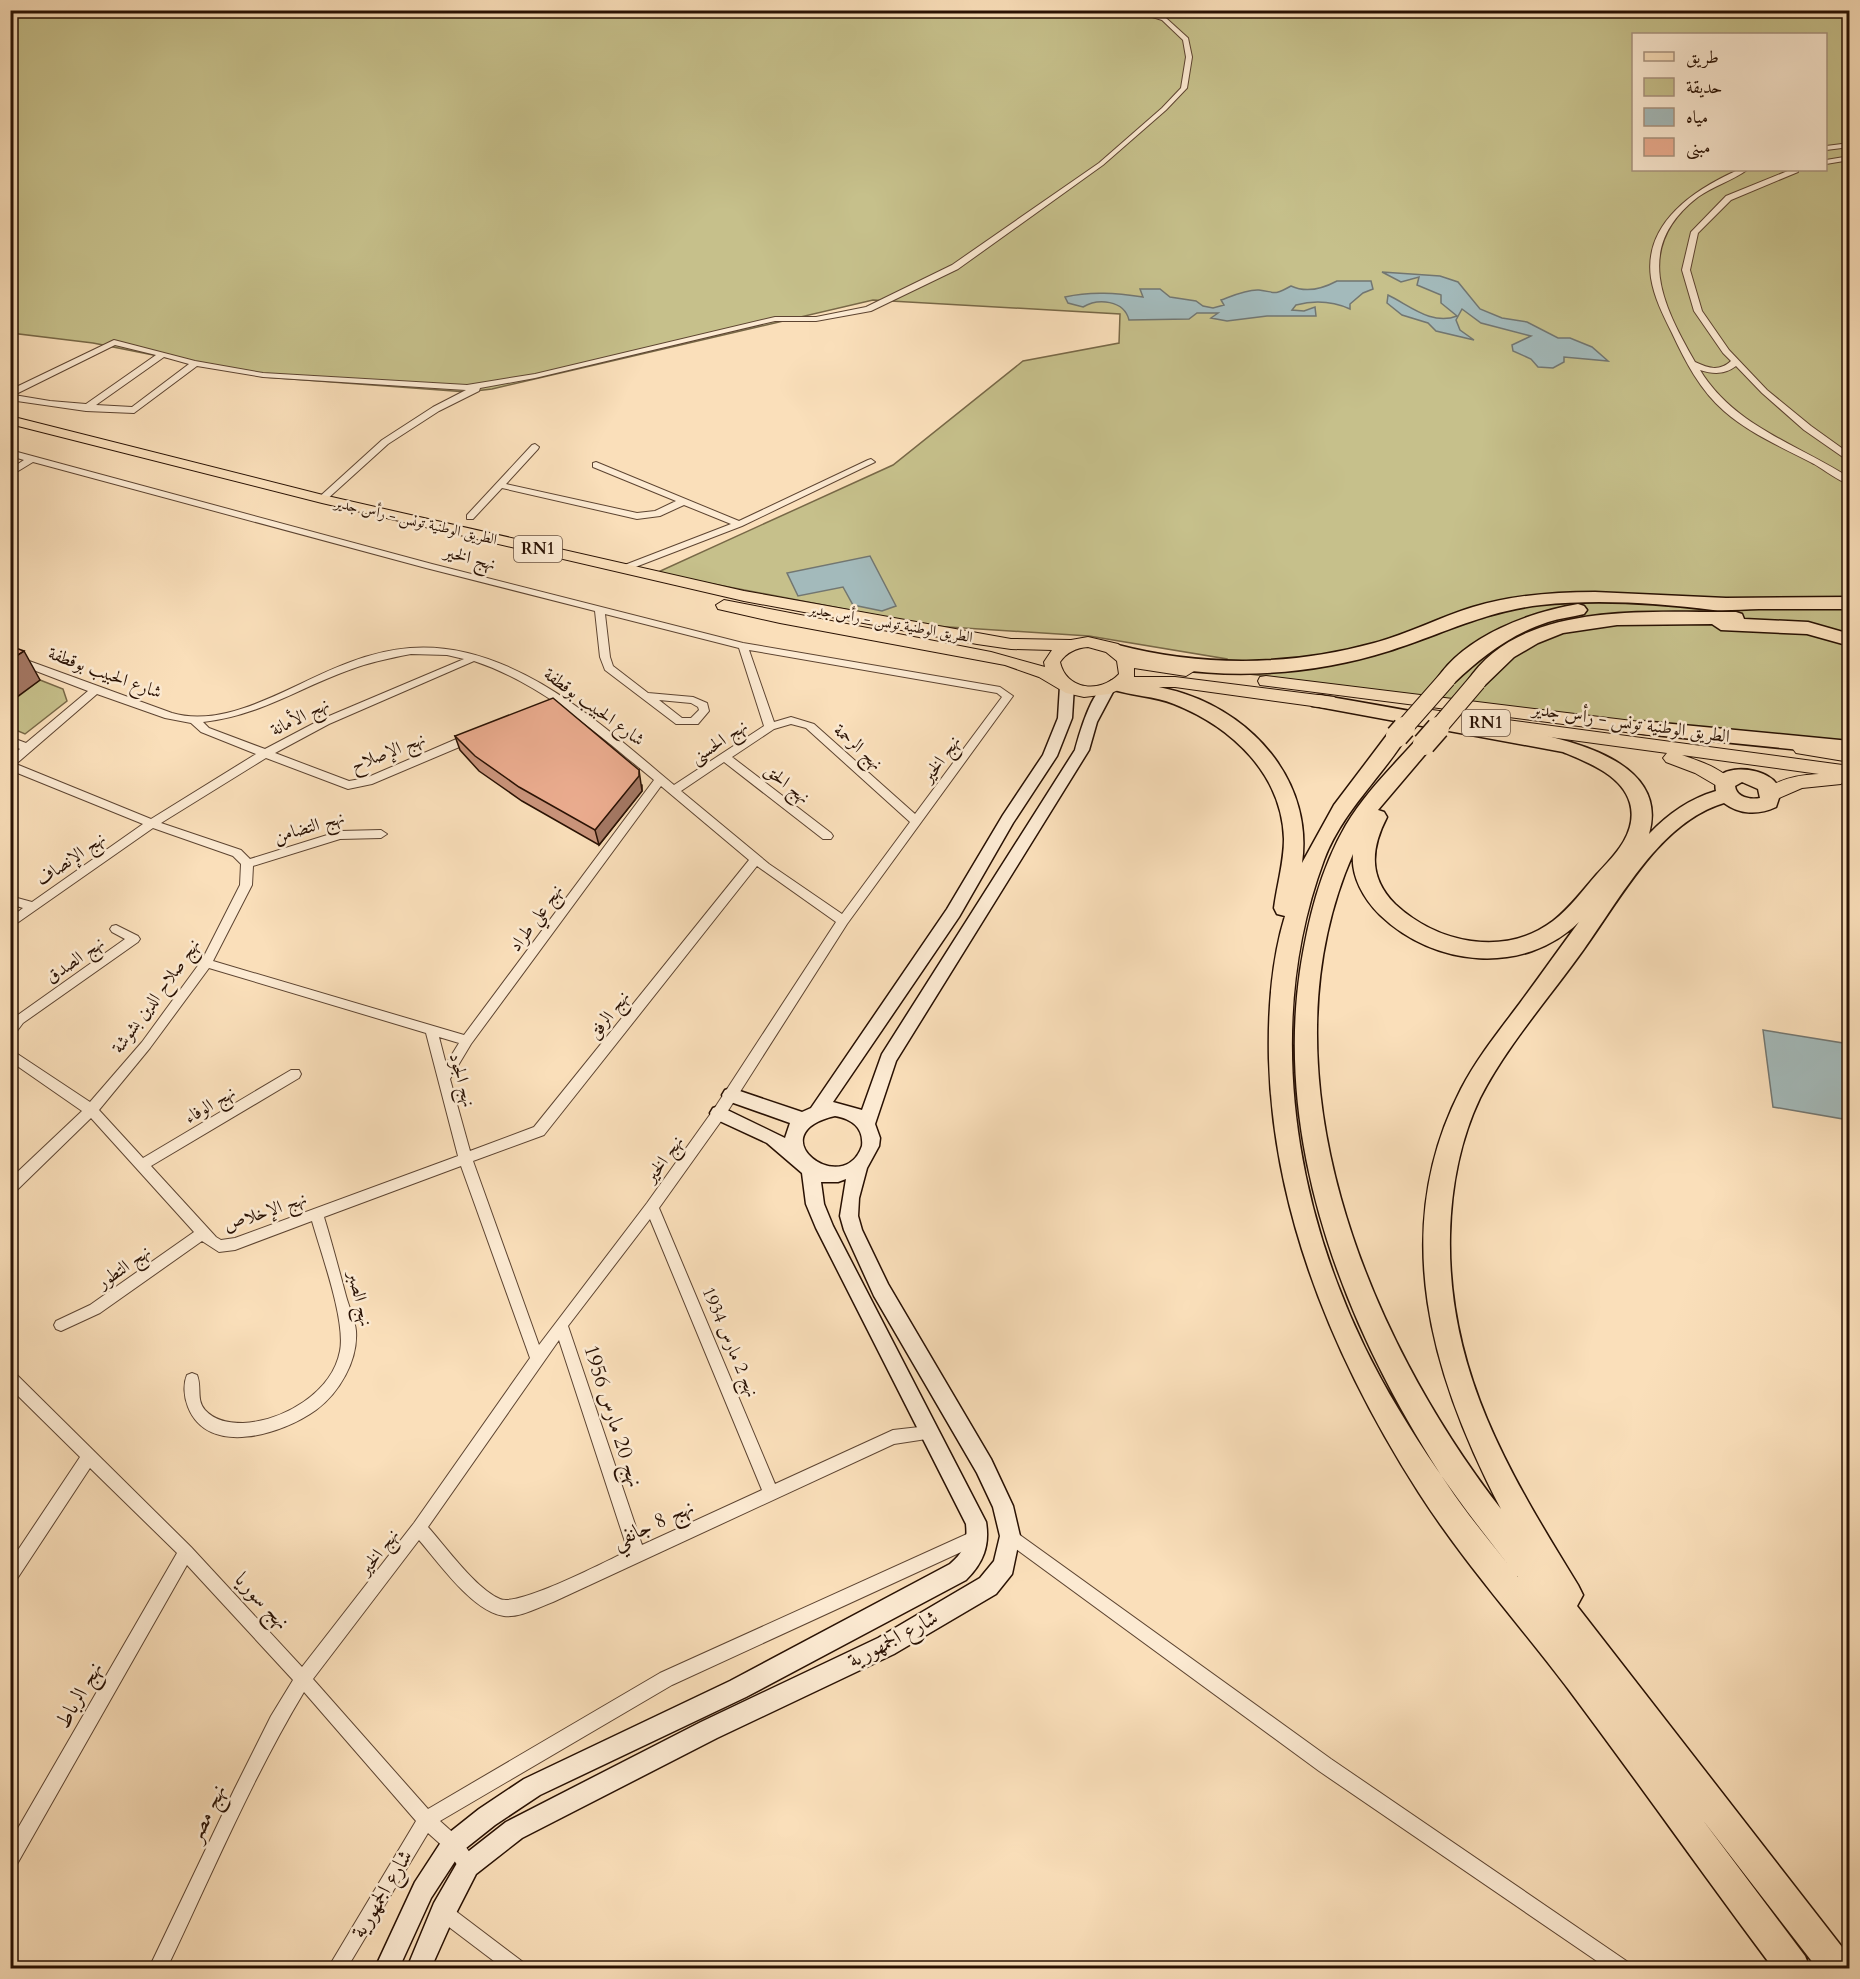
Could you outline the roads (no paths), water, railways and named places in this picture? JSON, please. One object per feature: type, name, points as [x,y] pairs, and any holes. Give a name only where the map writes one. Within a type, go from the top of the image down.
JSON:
[{"type":"highway","points":[[1122,655],[1143,661],[1189,665],[1297,663],[1364,652],[1488,609],[1515,603],[1594,599],[1728,604]]},
{"type":"highway","points":[[1282,981],[1299,901],[1314,860],[1341,808],[1397,736],[1447,679],[1488,643],[1542,617],[1618,606],[1850,603]]},
{"type":"highway","points":[[1793,1968],[1458,1476],[1410,1397],[1377,1332],[1343,1244],[1317,1151],[1310,1115],[1305,1049],[1314,945],[1327,895],[1343,851],[1370,805],[1500,658],[1520,644],[1547,633],[1577,625],[1632,620],[1850,616]]},
{"type":"highway","points":[[1477,682],[1537,645],[1588,630],[1641,626],[1771,625],[1808,628],[1850,640]]},
{"type":"highway","points":[[1116,686],[1167,695],[1212,714],[1243,736],[1275,771],[1285,792],[1293,834],[1283,934],[1279,1065],[1284,1122],[1307,1228],[1344,1334],[1372,1391],[1430,1485],[1579,1654],[1614,1677]]},
{"type":"highway","points":[[1319,701],[1567,746],[1599,759],[1629,784],[1640,802],[1641,829],[1623,859],[1559,928],[1539,940],[1500,951],[1483,951],[1446,945],[1397,920],[1377,897],[1362,872],[1365,840],[1401,770]]},
{"type":"highway","points":[[1641,728],[1850,748]]},
{"type":"highway","points":[[1726,790],[1739,803],[1755,807],[1767,804],[1772,795],[1765,783],[1749,776],[1732,776],[1726,790],[1674,819],[1620,886],[1508,1035],[1478,1081],[1462,1113],[1449,1148],[1437,1229],[1438,1295],[1449,1358],[1462,1398],[1499,1483],[1614,1677],[1837,1968]]},
{"type":"main road","name":"الطريق الوطنية تونس - رأس جدير","points":[[10,420],[322,499],[744,596],[977,639],[1011,644],[1072,645]]},
{"type":"main road","name":"الطريق الوطنية تونس - رأس جدير","points":[[10,429],[732,608],[819,627],[892,637],[1032,665],[1063,683]]},
{"type":"main road","name":"RN1","points":[[1072,645],[1096,643],[1122,655]]},
{"type":"main road","points":[[1063,683],[1052,662],[1059,652],[1072,645]]},
{"type":"main road","name":"الطريق الوطنية تونس - رأس جدير","points":[[1122,655],[1143,665],[1850,756]]},
{"type":"main road","points":[[1116,686],[1128,671],[1122,655]]},
{"type":"main road","name":"الطريق الوطنية تونس - رأس جدير","points":[[1116,686],[1175,682],[1850,772]]},
{"type":"main road","name":"RN1","points":[[1063,683],[1083,691],[1116,686]]},
{"type":"main road","points":[[1626,743],[1690,763],[1726,790]]},
{"type":"main road","points":[[1772,795],[1782,787],[1815,780],[1850,780]]},
{"type":"street","points":[[322,499],[385,442],[436,409],[481,387],[775,319],[816,320],[868,309],[955,267],[1101,164],[1164,109],[1184,88],[1189,57],[1186,39],[1175,26],[1164,19],[1133,10]]},
{"type":"street","points":[[1827,148],[1850,145]]},
{"type":"street","points":[[1827,162],[1850,158]]},
{"type":"street","points":[[1741,171],[1719,181],[1679,208],[1670,218],[1658,241],[1654,267],[1660,300],[1690,363],[1708,390],[1738,418],[1850,482]]},
{"type":"street","points":[[1792,171],[1754,183],[1714,209],[1697,228],[1688,248],[1685,280],[1691,300],[1708,330],[1734,363],[1780,405],[1850,459]]},
{"type":"street","points":[[10,395],[114,342],[195,363],[263,375],[481,387]]},
{"type":"street","points":[[86,408],[162,354]]},
{"type":"street","points":[[10,395],[86,408],[137,409],[195,363]]},
{"type":"street","points":[[1690,363],[1714,371],[1725,370],[1734,363]]},
{"type":"street","points":[[471,517],[535,447]]},
{"type":"street","name":"نهج الخير","points":[[10,453],[743,646],[1006,693],[1008,696],[843,921],[719,1113],[652,1206],[561,1325],[419,1528],[303,1679]]},
{"type":"street","points":[[10,473],[31,459]]},
{"type":"street","points":[[625,568],[739,524],[871,462]]},
{"type":"street","points":[[596,465],[739,524]]},
{"type":"street","points":[[501,484],[633,515],[657,514],[682,502]]},
{"type":"street","points":[[600,610],[607,664],[646,696],[684,723],[699,719],[704,711],[702,705],[693,700],[646,696]]},
{"type":"street","name":"نهج الحسنى","points":[[675,790],[770,727],[743,646]]},
{"type":"street","name":"شارع الحبيب بوقطفة","points":[[10,657],[95,690],[174,717],[194,720],[232,714],[266,705],[338,669],[367,658],[431,651],[472,658],[516,674],[559,704],[675,790],[756,859],[843,921]]},
{"type":"street","name":"نهج الأمانة","points":[[153,824],[265,753],[323,723],[472,658]]},
{"type":"street","points":[[387,1968],[423,1890],[453,1844],[532,1787],[738,1689],[958,1572],[971,1560],[978,1529],[969,1507],[928,1433],[825,1228],[793,1137],[953,913],[1008,819],[1046,763],[1063,728],[1068,704],[1063,683]]},
{"type":"street","points":[[719,1113],[772,1138],[804,1163],[831,1174],[841,1173],[859,1164],[866,1157],[871,1140],[866,1124],[888,1059],[1060,786],[1082,750],[1090,722],[1116,686]]},
{"type":"street","points":[[95,690],[10,764],[153,824],[237,853],[244,858],[247,864]]},
{"type":"street","name":"نهج الإصلاح","points":[[194,720],[205,730],[344,784],[355,785],[481,734]]},
{"type":"street","name":"نهج الرحمة","points":[[770,727],[780,721],[791,720],[810,726],[917,822]]},
{"type":"street","points":[[10,740],[28,748]]},
{"type":"street","name":"نهج الحق","points":[[726,758],[827,836]]},
{"type":"street","name":"نهج علي طراد","points":[[443,1080],[467,1041],[660,779]]},
{"type":"street","name":"نهج الإنصاف","points":[[10,924],[153,824]]},
{"type":"street","name":"نهج التضامن","points":[[247,864],[340,835],[381,834]]},
{"type":"street","name":"نهج الرفق","points":[[465,1158],[533,1134],[544,1126],[756,859]]},
{"type":"street","name":"نهج صلاح الدين بشوشة","points":[[10,1188],[91,1110],[146,1045],[206,963],[246,885],[247,864]]},
{"type":"street","points":[[10,900],[33,907]]},
{"type":"street","name":"نهج الصدق","points":[[10,1032],[15,1016],[134,939],[116,929]]},
{"type":"street","points":[[206,963],[467,1041]]},
{"type":"street","name":"نهج الجود","points":[[431,1031],[465,1158],[537,1359]]},
{"type":"street","points":[[10,1054],[91,1110]]},
{"type":"street","name":"نهج الوفاء","points":[[142,1166],[296,1074]]},
{"type":"street","points":[[731,1095],[810,1116],[844,1110],[866,1124]]},
{"type":"street","name":"نهج الإخلاص","points":[[91,1110],[216,1245],[229,1246],[465,1158]]},
{"type":"street","name":"شارع الجمهورية","points":[[468,1866],[514,1830],[709,1730],[886,1646],[988,1586],[1004,1566],[1010,1536],[1003,1506],[984,1466],[927,1371],[864,1257],[849,1216],[850,1198],[859,1164]]},
{"type":"street","name":"نهج 2 مارس 1934","points":[[652,1206],[771,1493]]},
{"type":"street","name":"نهج الصبر","points":[[192,1380],[192,1400],[200,1415],[216,1427],[230,1430],[257,1430],[282,1423],[307,1409],[327,1389],[343,1365],[349,1345],[349,1331],[317,1214]]},
{"type":"street","name":"نهج التطور","points":[[61,1325],[96,1309],[203,1233]]},
{"type":"street","name":"نهج 20 مارس 1956","points":[[561,1325],[637,1554]]},
{"type":"street","name":"نهج سوريا","points":[[10,1378],[186,1552],[303,1679],[426,1820],[453,1844],[468,1866]]},
{"type":"street","name":"نهج 8 جانفي","points":[[419,1528],[483,1597],[500,1607],[511,1608],[540,1599],[893,1437],[928,1433]]},
{"type":"street","points":[[10,1577],[90,1455]]},
{"type":"street","points":[[1010,1536],[1325,1765],[1622,1968]]},
{"type":"street","points":[[426,1820],[666,1679],[978,1537]]},
{"type":"street","name":"نهج الرباط","points":[[10,1860],[186,1552]]},
{"type":"street","name":"نهج مصر","points":[[159,1968],[240,1796],[277,1722],[303,1679]]},
{"type":"street","name":"شارع الجمهورية","points":[[337,1968],[426,1820]]},
{"type":"street","points":[[419,1968],[443,1912],[468,1866]]},
{"type":"street","points":[[443,1912],[517,1968]]},
{"type":"water","points":[[1382,272],[1440,276],[1458,282],[1480,309],[1502,318],[1527,322],[1558,338],[1570,338],[1592,347],[1608,361],[1564,357],[1564,362],[1553,368],[1538,367],[1531,359],[1513,351],[1512,345],[1531,336],[1481,323],[1462,309],[1456,320],[1460,330],[1474,340],[1436,331],[1428,323],[1402,315],[1387,303],[1388,295],[1430,316],[1448,318],[1457,316],[1441,303],[1441,295],[1417,285],[1419,277],[1401,282]]},
{"type":"water","points":[[1337,281],[1371,281],[1373,289],[1363,293],[1350,304],[1350,309],[1330,303],[1310,302],[1296,305],[1292,310],[1304,311],[1315,307],[1316,316],[1267,316],[1227,321],[1211,318],[1218,313],[1197,313],[1189,319],[1129,320],[1122,308],[1116,305],[1096,302],[1083,307],[1068,303],[1065,297],[1104,293],[1143,297],[1140,289],[1160,289],[1170,297],[1196,301],[1203,306],[1213,308],[1224,305],[1221,300],[1240,293],[1259,290],[1275,293],[1291,286],[1314,289]]},
{"type":"water","points":[[870,556],[896,606],[882,611],[853,605],[843,587],[798,596],[787,573]]},
{"type":"water","points":[[1763,1030],[1849,1044],[1849,1120],[1773,1107]]}]
